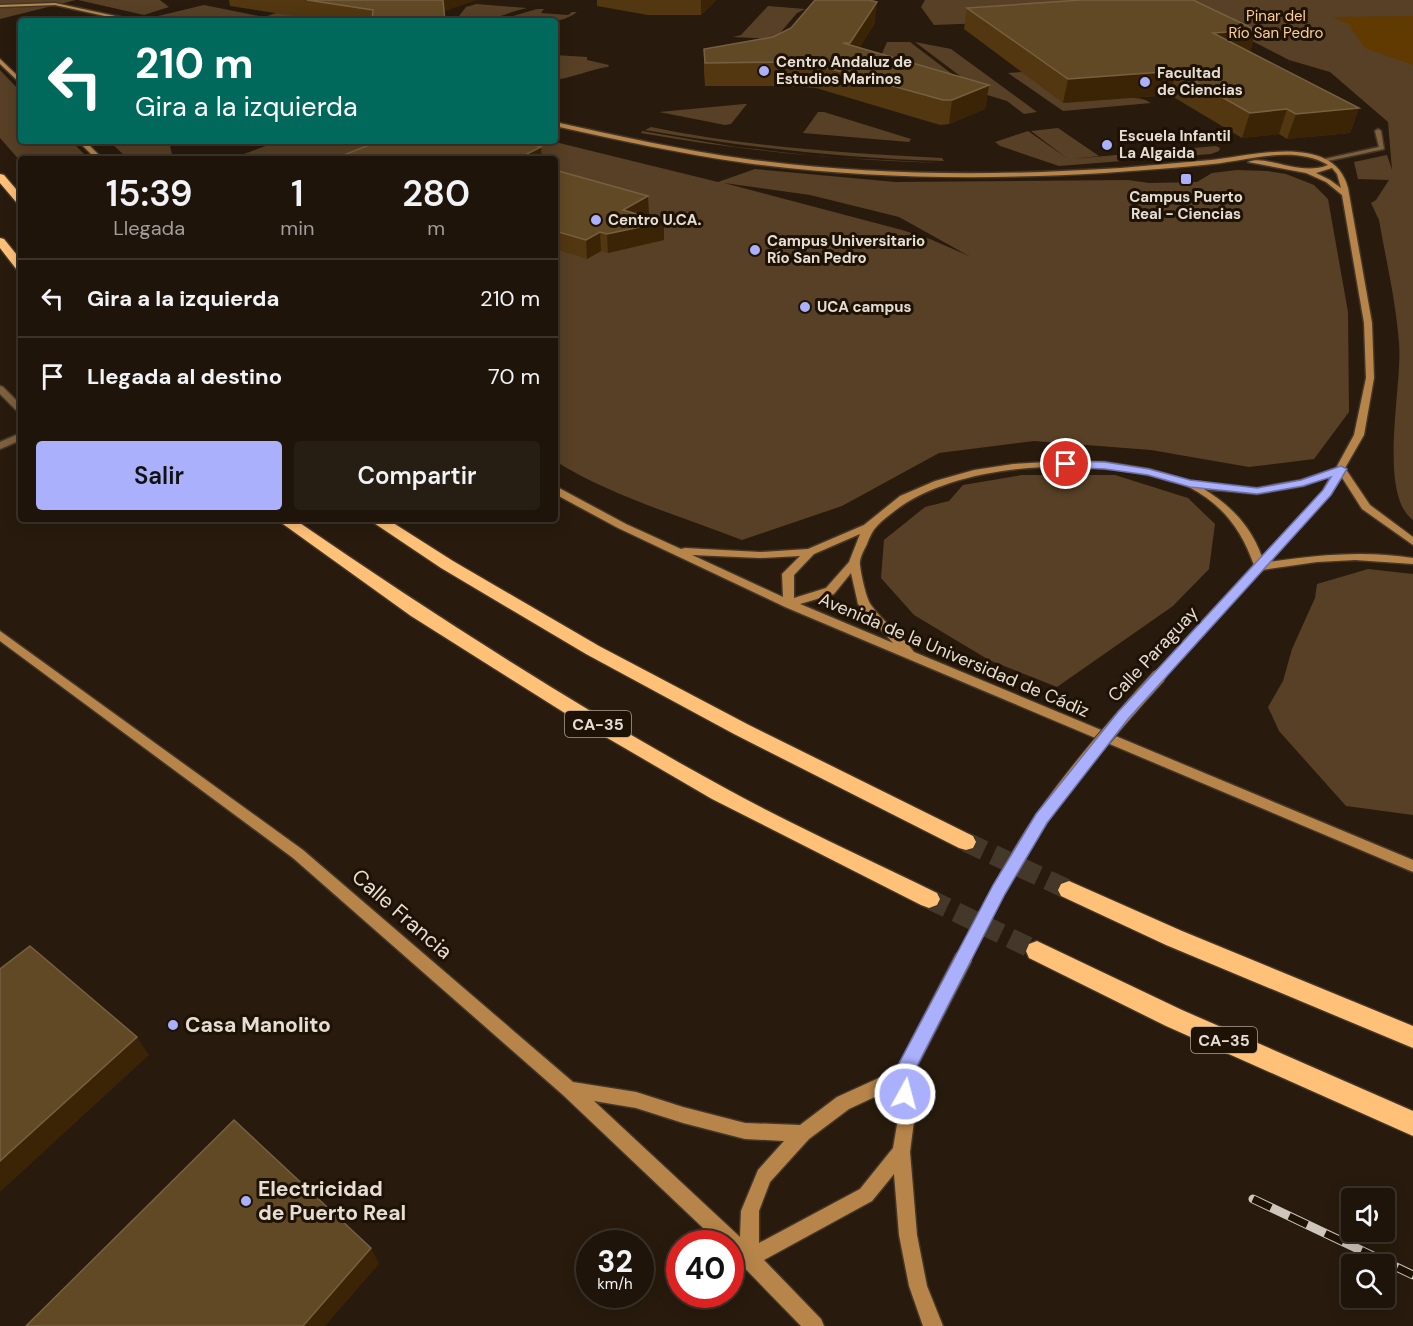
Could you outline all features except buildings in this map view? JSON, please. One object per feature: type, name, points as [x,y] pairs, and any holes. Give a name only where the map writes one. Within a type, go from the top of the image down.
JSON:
[{"type":"highway","points":[[0,177],[18,198]]},
{"type":"highway","points":[[0,241],[18,264]]},
{"type":"highway","name":"CA-35","points":[[288,522],[417,612],[575,710],[719,794],[929,899]]},
{"type":"highway","points":[[381,522],[443,563],[569,638],[744,733],[966,842]]},
{"type":"highway","points":[[1069,890],[1174,938],[1413,1037]]},
{"type":"highway","name":"CA-35","points":[[1037,951],[1174,1018],[1413,1124]]},
{"type":"street","points":[[0,4],[60,5],[120,18]]},
{"type":"street","points":[[0,13],[60,5]]},
{"type":"street","points":[[0,61],[18,79]]},
{"type":"street","points":[[558,125],[646,144],[749,161],[872,172],[1037,174],[1270,155],[1300,154],[1323,159],[1382,148],[1378,132]]},
{"type":"street","points":[[84,144],[97,156]]},
{"type":"street","points":[[1270,155],[1267,160],[1271,164]]},
{"type":"street","points":[[677,551],[760,555],[810,552],[868,526],[904,498],[939,483],[974,473],[1013,467],[1066,464],[1105,465],[1149,472],[1190,484],[1257,491],[1303,483],[1341,469],[1359,435],[1370,378],[1368,323],[1344,177],[1323,159]]},
{"type":"street","points":[[1217,161],[1271,164],[1305,171],[1328,182],[1345,194]]},
{"type":"street","points":[[1305,171],[1327,169],[1332,166]]},
{"type":"street","points":[[0,389],[18,407]]},
{"type":"street","points":[[0,446],[18,437]]},
{"type":"street","points":[[1341,469],[1366,507],[1413,542]]},
{"type":"street","name":"Calle Paraguay","points":[[903,1075],[999,889],[1042,819],[1123,715],[1327,492],[1341,469]]},
{"type":"street","points":[[1190,484],[1214,498],[1240,520],[1252,543],[1260,567],[1333,557],[1369,556],[1413,561]]},
{"type":"street","name":"Avenida de la Universidad de Cádiz","points":[[558,492],[622,526],[789,604],[915,659],[1413,866]]},
{"type":"street","points":[[810,552],[788,574],[789,604],[830,591],[854,563],[868,526]]},
{"type":"street","points":[[854,563],[864,604],[887,632],[915,659]]},
{"type":"street","name":"Calle Francia","points":[[0,635],[298,854],[569,1089],[749,1258],[814,1326]]},
{"type":"street","points":[[901,1152],[866,1196],[749,1258],[750,1211],[764,1176],[803,1133],[843,1104],[903,1075],[907,1113],[901,1152],[908,1235],[918,1286],[933,1326]]},
{"type":"street","points":[[569,1089],[636,1100],[745,1131],[803,1133]]},
{"type":"green space","points":[[0,0],[76,0],[0,19]]},
{"type":"green space","points":[[78,0],[160,0],[169,7],[144,15]]},
{"type":"green space","name":"Pinar del Río San Pedro","points":[[925,0],[1413,0],[1413,520],[1402,507],[1396,487],[1394,437],[1399,361],[1398,328],[1379,220],[1371,203],[1376,200],[1389,180],[1358,179],[1354,162],[1387,155],[1392,170],[1388,122],[1330,72],[1289,60],[1202,15],[934,25],[921,7]]},
{"type":"green space","points":[[304,4],[373,4],[328,18],[168,18],[158,16],[204,5],[264,17]]},
{"type":"green space","points":[[476,4],[527,8],[493,18],[459,16],[466,7]]},
{"type":"green space","points":[[768,6],[805,9],[797,13],[775,39],[733,37],[741,35]]},
{"type":"green space","points":[[537,9],[544,9],[541,13],[568,15],[577,12],[558,20],[558,18],[506,18]]},
{"type":"green space","points":[[887,42],[910,42],[977,93],[880,58]]},
{"type":"green space","points":[[915,42],[951,49],[1037,112],[1024,114],[1007,101],[984,94]]},
{"type":"green space","points":[[558,55],[587,57],[587,60],[609,65],[608,67],[559,79]]},
{"type":"green space","points":[[0,70],[18,89],[18,144],[74,144],[86,156],[18,156],[18,159],[0,138]]},
{"type":"green space","points":[[1021,72],[1119,93],[1151,103],[1063,111],[1008,73]]},
{"type":"green space","points":[[747,104],[731,124],[725,125],[659,112]]},
{"type":"green space","points":[[818,112],[911,139],[909,142],[803,133]]},
{"type":"green space","points":[[651,127],[723,140],[832,151],[942,158],[944,161],[831,154],[719,142],[645,130]]},
{"type":"green space","points":[[1058,128],[1099,156],[1072,159],[1216,146],[1220,148],[1219,151],[1211,154],[1059,166],[1000,146],[995,142],[1028,131],[1068,159],[1031,131]]},
{"type":"green space","points":[[642,131],[736,147],[812,155],[754,150],[717,145],[641,133]]},
{"type":"green space","points":[[558,143],[718,182],[755,169],[895,182],[1128,180],[1149,183],[1197,182],[1212,173],[1237,170],[1286,174],[1314,185],[1328,199],[1348,312],[1349,412],[1314,459],[1249,467],[1151,450],[1034,441],[939,453],[842,506],[742,540],[646,505],[558,463],[558,156],[239,156],[271,144]],"holes":[[[724,183],[810,195],[899,217],[969,256],[902,230]]]},
{"type":"green space","points":[[112,144],[170,144],[172,156],[125,156]]},
{"type":"green space","points":[[839,158],[942,163],[904,162]]},
{"type":"green space","points":[[1022,475],[1115,475],[1188,498],[1215,524],[1209,569],[1173,606],[1057,687],[989,660],[914,615],[881,578],[884,540],[925,507],[949,501],[963,485]]},
{"type":"green space","points":[[1368,569],[1413,574],[1413,815],[1346,806],[1279,731],[1268,707],[1283,681],[1292,649],[1315,598],[1317,584]]},
{"type":"shaded area","points":[[1413,16],[1413,65],[1365,48],[1348,24],[1332,17]]},
{"type":"tunnel","points":[[966,842],[1069,890]]},
{"type":"tunnel","points":[[929,899],[1037,951]]},
{"type":"railway","points":[[1253,1199],[1413,1275]]},
{"type":"place","name":"Centro Andaluz de Estudios Marinos","points":[[764,71]]},
{"type":"place","name":"Facultad de Ciencias","points":[[1145,82]]},
{"type":"place","name":"Escuela Infantil La Algaida","points":[[1107,145]]},
{"type":"place","name":"Campus Puerto Real - Ciencias","points":[[1186,179]]},
{"type":"place","name":"Centro U.CA.","points":[[596,220]]},
{"type":"place","name":"Campus Universitario Río San Pedro","points":[[755,250]]},
{"type":"place","name":"UCA campus","points":[[805,307]]},
{"type":"place","name":"Casa Manolito","points":[[173,1025]]},
{"type":"place","name":"Electricidad de Puerto Real","points":[[246,1201]]},
{"type":"route","points":[[905,1094],[903,1075],[999,889],[1042,819],[1123,715],[1327,492],[1341,469],[1303,483],[1257,491],[1190,484],[1149,472],[1105,465],[1066,464]]}]
